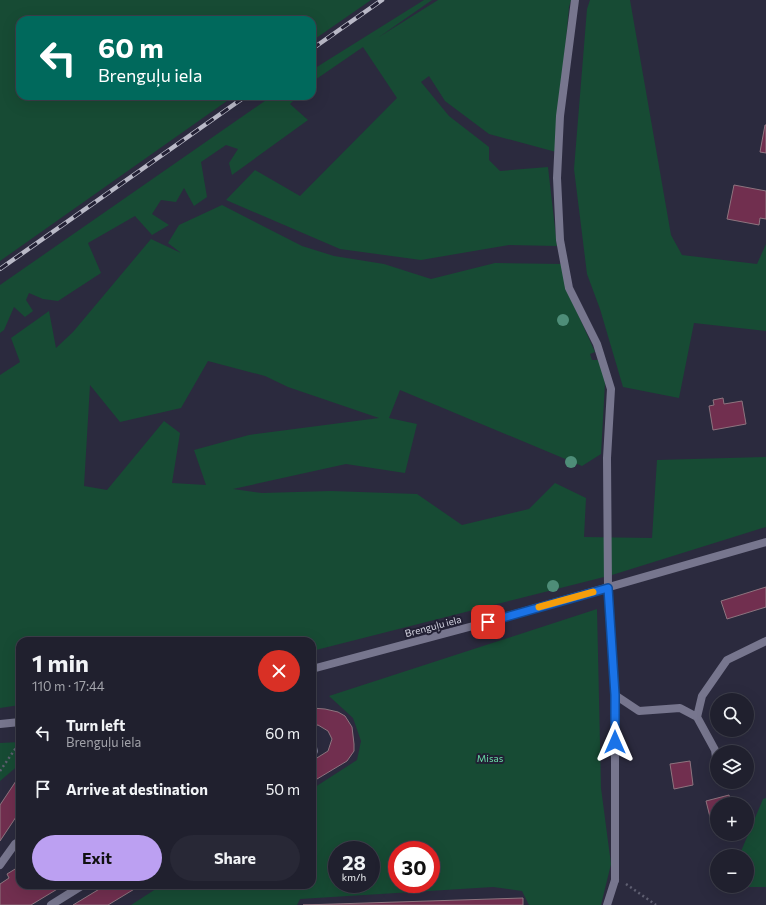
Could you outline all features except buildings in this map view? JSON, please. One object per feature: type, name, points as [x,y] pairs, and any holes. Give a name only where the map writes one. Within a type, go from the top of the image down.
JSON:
[{"type":"street","points":[[575,0],[560,116],[558,178],[560,240],[569,288],[597,344],[610,389],[607,458],[608,588],[615,695],[615,880],[607,905]]},
{"type":"street","name":"Brenguļu iela","points":[[316,668],[608,588],[766,542]]},
{"type":"street","points":[[696,717],[702,696],[727,660],[766,641]]},
{"type":"street","points":[[615,695],[639,711],[680,708],[696,717],[712,745]]},
{"type":"street","points":[[0,724],[16,722]]},
{"type":"street","points":[[0,865],[16,843]]},
{"type":"street","points":[[51,905],[77,889]]},
{"type":"path","points":[[0,771],[16,748]]},
{"type":"path","points":[[615,880],[629,885],[656,905]]},
{"type":"green space","points":[[0,0],[371,0],[316,38],[316,16],[16,16],[16,100],[228,100],[0,261]]},
{"type":"green space","points":[[424,0],[432,0],[379,37],[438,0],[571,0],[569,7],[556,152],[489,134],[445,101],[429,76],[421,82],[449,116],[489,147],[489,160],[500,171],[548,167],[557,246],[509,245],[421,260],[340,249],[226,200],[255,170],[300,196],[397,98],[363,47],[316,79],[316,68]]},
{"type":"green space","points":[[590,0],[630,0],[671,235],[682,255],[757,264],[766,244],[766,331],[694,323],[679,398],[623,387],[600,309],[587,274],[574,169],[587,9]]},
{"type":"green space","points":[[266,100],[294,100],[290,104],[308,120],[232,175],[229,163],[238,149],[226,145],[201,162],[207,197],[194,206],[184,188],[176,202],[161,200],[152,214],[169,225],[152,235],[135,216],[88,243],[101,273],[58,301],[43,299],[29,293],[26,300],[33,311],[25,317],[14,307],[4,330],[0,333],[0,285]]},
{"type":"green space","points":[[222,205],[302,246],[334,256],[384,264],[431,279],[495,263],[562,264],[572,301],[595,352],[590,354],[592,360],[600,360],[605,383],[601,454],[582,466],[400,390],[389,418],[417,424],[405,473],[346,464],[233,489],[262,493],[331,491],[417,494],[462,525],[529,509],[555,483],[586,498],[584,537],[652,538],[657,460],[766,457],[766,527],[612,575],[316,650],[316,637],[16,637],[16,706],[0,708],[0,375],[20,362],[11,338],[49,311],[56,348],[73,332],[151,239],[181,253],[168,243],[179,225]],"holes":[[[208,361],[265,376],[288,387],[379,418],[249,435],[194,450],[206,485],[172,483],[180,433],[164,421],[107,490],[84,486],[90,385],[120,422],[181,408]]]},
{"type":"green space","name":"Misas","points":[[597,609],[601,788],[611,864],[601,905],[529,905],[522,891],[493,887],[440,890],[440,841],[388,841],[388,893],[396,893],[300,899],[297,905],[131,905],[156,889],[316,889],[316,786],[357,760],[361,741],[353,718],[329,696]]},
{"type":"green space","points":[[16,742],[16,767],[0,781],[0,743]]},
{"type":"green space","points":[[766,798],[766,887],[754,887],[754,849],[742,849],[745,841],[754,841],[754,820],[763,799]]},
{"type":"railway","points":[[316,46],[382,0]]},
{"type":"railway","points":[[0,269],[240,100]]},
{"type":"slow traffic","points":[[539,607],[593,592]]},
{"type":"route","points":[[488,622],[608,588],[615,695],[615,742]]}]
